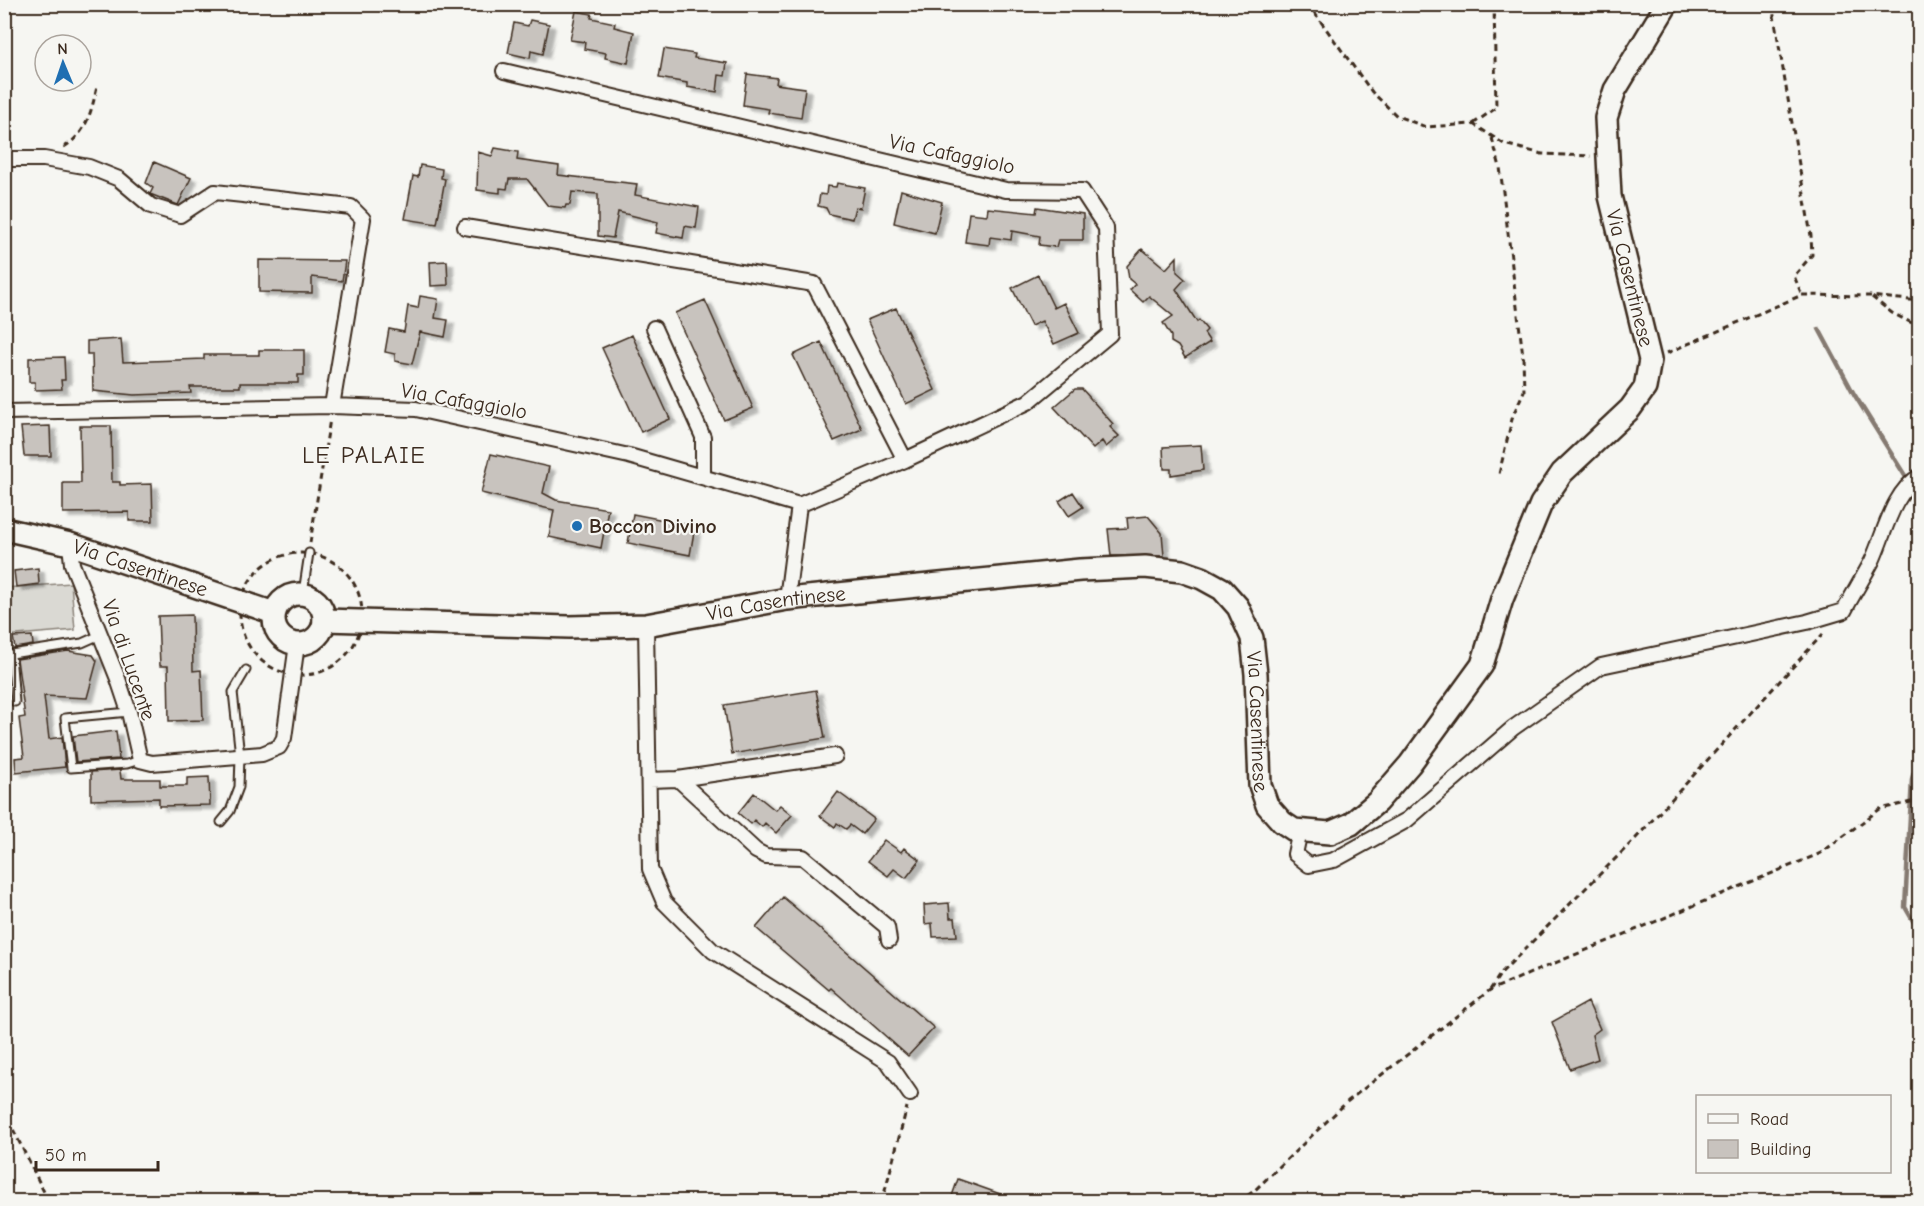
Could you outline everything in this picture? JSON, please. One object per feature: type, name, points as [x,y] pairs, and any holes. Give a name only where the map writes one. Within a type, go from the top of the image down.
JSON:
[{"type":"main road","name":"Via Casentinese","points":[[324,620],[569,627],[646,625],[787,599],[1080,570],[1145,567],[1182,571],[1202,578],[1222,590],[1238,607],[1252,638],[1256,674],[1260,784],[1267,805],[1282,822],[1300,831],[1330,832],[1351,824],[1377,802],[1464,692],[1482,665],[1502,599],[1541,504],[1562,473],[1630,409],[1645,388],[1650,360],[1610,196],[1606,118],[1615,90],[1667,4]]},
{"type":"main road","name":"Via Casentinese","points":[[4,529],[70,544],[274,613]]},
{"type":"main road","points":[[296,593],[303,593],[316,600],[321,606],[324,620],[323,628],[312,640],[297,644],[288,642],[276,630],[274,613],[282,600],[296,593]]},
{"type":"street","name":"Via Cafaggiolo","points":[[4,412],[332,406],[416,409],[629,456],[799,505],[905,460],[1028,402],[1110,334],[1106,228],[1082,191],[1006,190],[504,71]]},
{"type":"street","points":[[4,159],[44,159],[89,167],[119,179],[151,206],[180,214],[215,192],[351,207],[363,219],[332,406]]},
{"type":"street","points":[[465,227],[814,284],[905,460]]},
{"type":"street","points":[[654,328],[703,437],[704,476]]},
{"type":"street","points":[[1300,831],[1295,854],[1309,865],[1334,860],[1407,820],[1513,728],[1601,666],[1808,622],[1844,611],[1872,561],[1898,500],[1909,482],[1920,476]]},
{"type":"street","points":[[787,599],[799,505]]},
{"type":"street","name":"Via di Lucente","points":[[70,544],[72,564],[129,712],[140,760]]},
{"type":"street","points":[[646,625],[650,869],[664,902],[713,951],[888,1062],[910,1094]]},
{"type":"street","points":[[140,760],[152,763],[262,754],[279,747],[284,738],[297,644]]},
{"type":"street","points":[[649,780],[678,779],[835,756]]},
{"type":"street","points":[[678,779],[756,851],[766,856],[803,857],[887,927],[889,940]]},
{"type":"lane","points":[[303,593],[309,553]]},
{"type":"lane","points":[[15,702],[8,655],[82,643],[100,635]]},
{"type":"lane","points":[[221,822],[230,811],[238,787],[240,756],[233,692],[246,670]]},
{"type":"lane","points":[[129,712],[65,718],[71,768],[127,764],[140,760]]},
{"type":"path","points":[[1308,4],[1372,92],[1397,116],[1426,127],[1473,124],[1496,108],[1494,4]]},
{"type":"path","points":[[1772,4],[1811,236],[1812,255],[1794,276],[1802,295]]},
{"type":"path","points":[[44,159],[76,140],[90,118],[97,87]]},
{"type":"path","points":[[1473,124],[1504,144],[1542,154],[1607,157]]},
{"type":"path","points":[[1492,136],[1500,167],[1523,356],[1524,392],[1513,415],[1499,474]]},
{"type":"path","points":[[1650,360],[1802,295],[1870,296],[1920,301]]},
{"type":"path","points":[[1870,296],[1892,313],[1920,327]]},
{"type":"path","points":[[309,553],[332,406]]},
{"type":"path","points":[[309,553],[334,563],[345,571],[359,594],[362,621],[358,637],[350,651],[338,662],[316,673],[292,674],[266,664],[251,649],[242,630],[241,602],[250,581],[265,564],[286,555],[309,553]]},
{"type":"path","points":[[1490,990],[1501,973],[1636,838],[1844,611]]},
{"type":"path","points":[[1239,1202],[1255,1190],[1348,1101],[1490,990],[1821,853],[1880,809],[1920,800]]},
{"type":"path","points":[[882,1202],[910,1094]]},
{"type":"path","points":[[4,1111],[49,1202]]},
{"type":"shaded area","points":[[71,583],[75,630],[5,636],[5,588]]},
{"type":"building","points":[[576,11],[592,14],[591,18],[615,23],[614,27],[634,32],[628,63],[605,58],[606,53],[584,49],[585,42],[570,40]]},
{"type":"building","points":[[530,20],[549,24],[543,54],[531,51],[530,58],[508,53],[514,23],[528,26]]},
{"type":"building","points":[[664,49],[695,54],[694,58],[727,63],[725,76],[719,75],[717,92],[687,87],[687,83],[659,78]]},
{"type":"building","points":[[747,74],[777,78],[776,84],[805,88],[801,118],[768,113],[769,109],[743,105]]},
{"type":"building","points":[[495,148],[518,152],[517,160],[559,166],[558,175],[637,184],[635,195],[699,207],[696,228],[685,226],[683,238],[656,233],[658,222],[618,212],[613,238],[598,236],[598,194],[572,192],[570,205],[566,205],[565,208],[548,206],[527,179],[509,179],[507,189],[500,188],[500,193],[477,190],[478,152],[492,156]]},
{"type":"building","points":[[154,162],[191,178],[178,205],[150,194],[153,188],[146,183]]},
{"type":"building","points":[[420,165],[442,169],[441,178],[445,179],[437,224],[405,219],[413,176],[418,177]]},
{"type":"building","points":[[837,183],[865,188],[861,208],[855,207],[852,219],[829,214],[826,208],[818,206],[820,194],[826,195],[827,186],[836,187]]},
{"type":"building","points":[[901,190],[942,202],[935,233],[894,223]]},
{"type":"building","points":[[1037,207],[1083,214],[1083,240],[1058,240],[1056,247],[1039,245],[1040,236],[1012,231],[1011,240],[990,237],[989,245],[965,242],[969,213],[987,215],[988,208],[1036,213]]},
{"type":"building","points":[[1142,249],[1166,269],[1177,257],[1177,272],[1185,279],[1176,289],[1197,322],[1199,320],[1207,330],[1204,333],[1210,342],[1185,358],[1178,346],[1171,342],[1171,336],[1163,323],[1173,316],[1149,296],[1143,302],[1130,290],[1135,284],[1129,279],[1127,266]]},
{"type":"building","points":[[259,260],[345,261],[342,281],[312,277],[312,293],[259,292]]},
{"type":"building","points":[[447,261],[448,285],[431,286],[430,262]]},
{"type":"building","points":[[1038,275],[1054,308],[1064,303],[1079,333],[1054,344],[1042,321],[1031,326],[1012,288]]},
{"type":"building","points":[[420,296],[438,299],[435,318],[448,320],[445,337],[420,332],[412,364],[395,361],[395,354],[385,352],[389,329],[404,332],[408,306],[418,308]]},
{"type":"building","points":[[705,300],[753,408],[724,420],[675,313]]},
{"type":"building","points":[[896,308],[935,390],[906,404],[867,320]]},
{"type":"building","points":[[632,335],[670,419],[641,432],[602,348]]},
{"type":"building","points":[[121,339],[123,362],[204,359],[204,355],[259,355],[259,350],[304,350],[304,375],[298,375],[298,383],[240,383],[240,387],[190,387],[191,393],[134,395],[93,391],[92,354],[87,354],[87,341]]},
{"type":"building","points":[[821,342],[862,429],[834,441],[793,355]]},
{"type":"building","points":[[64,357],[65,380],[61,380],[62,389],[35,390],[35,382],[29,382],[29,358]]},
{"type":"building","points":[[1075,389],[1082,389],[1113,424],[1110,427],[1119,436],[1106,447],[1102,441],[1093,449],[1054,407]]},
{"type":"building","points":[[50,426],[51,456],[24,456],[21,427]]},
{"type":"building","points":[[80,426],[111,426],[112,482],[120,482],[120,485],[152,484],[153,521],[129,521],[129,512],[63,513],[63,483],[81,483]]},
{"type":"building","points":[[1201,445],[1203,470],[1171,475],[1171,469],[1164,469],[1163,447]]},
{"type":"building","points":[[491,454],[549,467],[543,493],[556,500],[608,509],[601,548],[549,537],[554,510],[481,493]]},
{"type":"building","points":[[1073,492],[1083,507],[1069,516],[1059,501]]},
{"type":"building","points":[[633,514],[695,526],[690,555],[628,543]]},
{"type":"building","points":[[1148,516],[1162,533],[1164,556],[1111,556],[1108,529],[1128,528],[1127,518]]},
{"type":"building","points":[[38,568],[39,584],[16,587],[14,571]]},
{"type":"building","points":[[192,615],[193,671],[201,670],[203,720],[169,721],[168,666],[160,666],[158,616]]},
{"type":"building","points":[[32,636],[33,645],[15,648],[13,637]]},
{"type":"building","points":[[68,651],[93,655],[97,661],[87,698],[44,696],[49,739],[62,737],[65,767],[16,772],[15,758],[24,757],[19,718],[25,717],[17,659]]},
{"type":"building","points":[[816,690],[825,738],[732,754],[724,705]]},
{"type":"building","points":[[116,731],[119,759],[76,762],[73,736]]},
{"type":"building","points":[[120,770],[121,779],[160,779],[160,786],[187,786],[187,778],[209,777],[210,805],[159,806],[159,798],[91,800],[91,772]]},
{"type":"building","points":[[838,792],[874,819],[862,834],[850,825],[846,829],[837,823],[835,827],[820,816]]},
{"type":"building","points":[[754,793],[775,810],[780,805],[792,815],[776,833],[765,823],[762,827],[754,820],[751,824],[738,813]]},
{"type":"building","points":[[884,840],[901,852],[904,848],[920,860],[906,878],[894,869],[888,876],[868,861]]},
{"type":"building","points":[[783,897],[934,1028],[908,1056],[831,988],[829,990],[756,928]]},
{"type":"building","points":[[949,903],[950,918],[955,918],[957,936],[933,937],[932,923],[925,924],[924,905]]},
{"type":"building","points":[[1588,1002],[1600,1029],[1592,1035],[1598,1059],[1570,1069],[1552,1022]]},
{"type":"building","points":[[958,1179],[1017,1200],[1016,1202],[956,1202],[958,1198],[952,1196]]},
{"type":"waterway","points":[[1819,329],[1854,394],[1909,482],[1920,526]]},
{"type":"waterway","points":[[1920,753],[1912,779],[1905,907],[1920,933]]},
{"type":"waterway","points":[[1910,1202],[1920,1186]]},
{"type":"place","name":"Boccon Divino","points":[[577,526]]},
{"type":"district","name":"LE PALAIE","points":[[364,455]]}]
